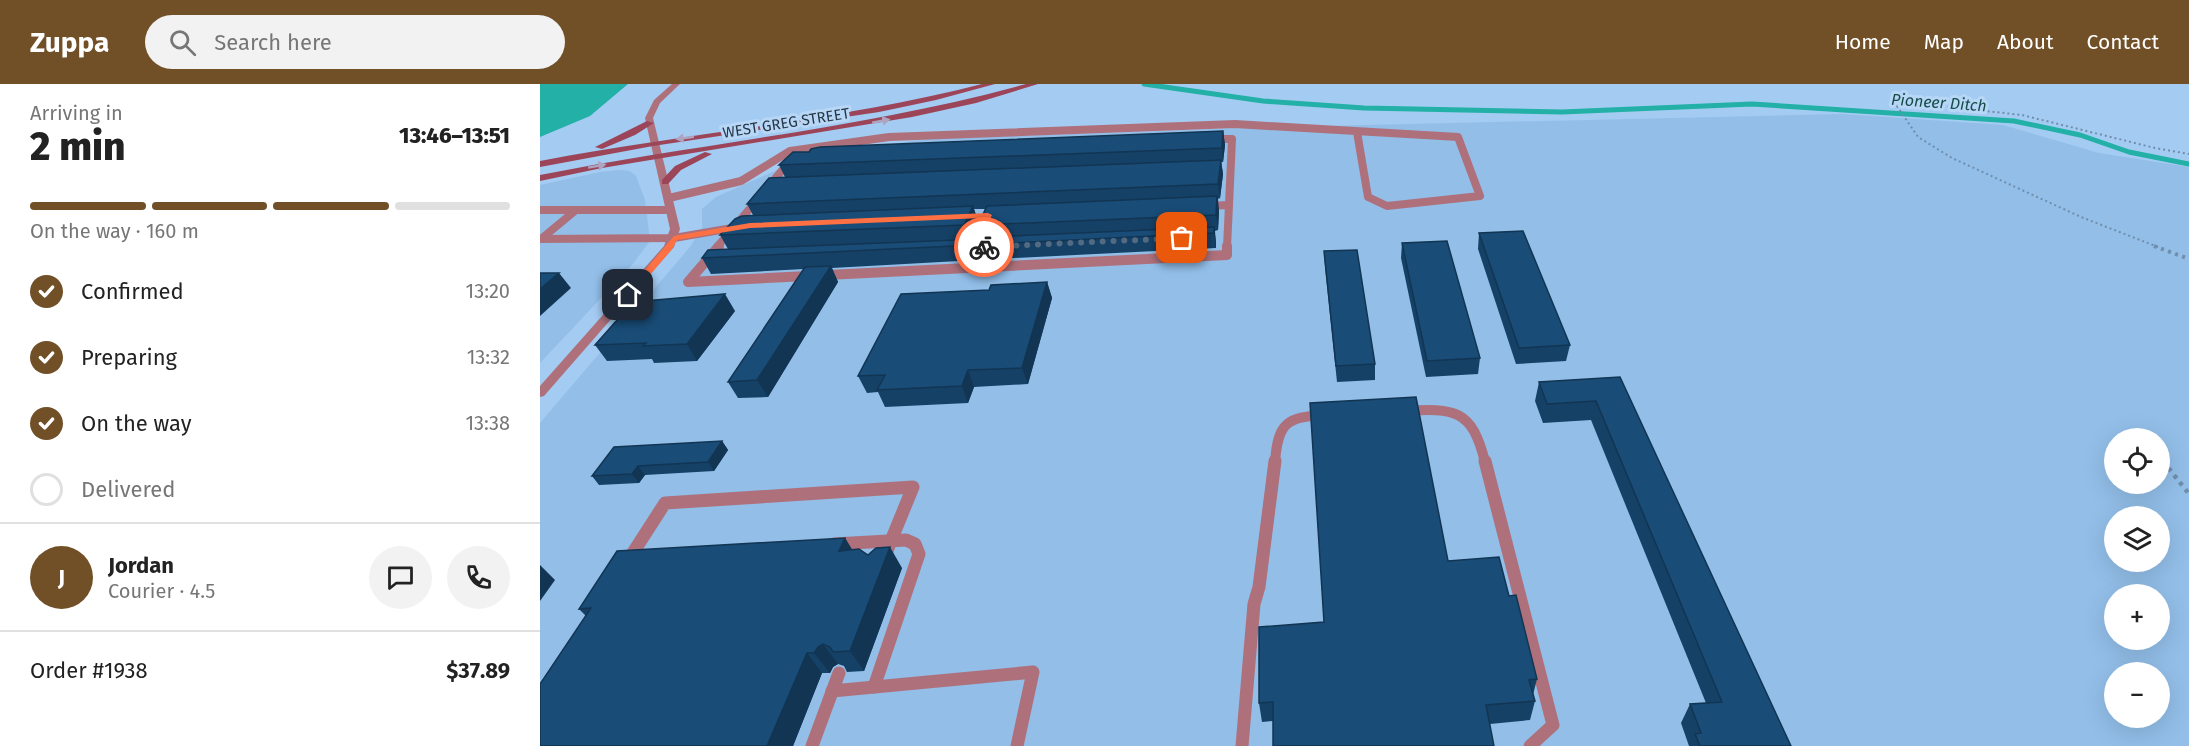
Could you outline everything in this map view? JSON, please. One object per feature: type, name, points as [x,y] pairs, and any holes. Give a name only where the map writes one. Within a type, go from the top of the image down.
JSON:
[{"type":"main road","name":"WEST GREG STREET","points":[[540,164],[654,143],[861,113],[991,84]]},
{"type":"main road","name":"WEST GREG STREET","points":[[540,178],[657,155],[888,120],[966,103],[1034,84]]},
{"type":"main road","points":[[562,160],[619,139],[650,123]]},
{"type":"main road","points":[[665,182],[678,168],[691,160],[753,141]]},
{"type":"street","points":[[540,393],[657,262],[674,238],[675,229],[669,198],[650,123],[653,108],[676,84]]},
{"type":"lane","points":[[669,198],[741,181],[790,152],[890,137],[1234,124],[1458,137],[1480,196],[1387,206],[1368,197],[1357,132]]},
{"type":"lane","points":[[800,160],[784,168],[688,282],[1227,255],[1232,139],[1197,140]]},
{"type":"lane","points":[[1220,169],[1232,168]]},
{"type":"lane","points":[[768,187],[780,186]]},
{"type":"lane","points":[[1195,207],[1229,205]]},
{"type":"lane","points":[[540,210],[671,210]]},
{"type":"lane","points":[[576,210],[540,239],[674,238],[750,225]]},
{"type":"lane","points":[[964,268],[988,215],[977,216]]},
{"type":"lane","points":[[1216,236],[1228,236]]},
{"type":"lane","points":[[939,249],[996,246]]},
{"type":"lane","points":[[707,259],[718,259]]},
{"type":"lane","points":[[1392,411],[1437,409],[1460,413],[1473,425],[1479,438],[1553,725],[1530,746]]},
{"type":"lane","points":[[1242,746],[1254,604],[1259,587],[1271,503],[1277,438],[1286,424],[1302,416],[1336,414]]},
{"type":"lane","points":[[618,576],[636,557],[665,503],[913,487],[880,567]]},
{"type":"lane","points":[[820,545],[906,540],[915,544],[919,554],[874,687]]},
{"type":"lane","points":[[832,690],[1034,672],[1017,746]]},
{"type":"lane","points":[[812,746],[838,673]]},
{"type":"path","points":[[2189,154],[2155,148],[2022,115],[1913,103],[1898,103],[1897,106],[1918,137],[1952,158],[2081,217],[2189,259]]},
{"type":"path","points":[[2170,470],[2189,494]]},
{"type":"shaded area","points":[[540,84],[628,84],[590,116],[540,137]]},
{"type":"shaded area","points":[[1842,114],[2003,125],[2099,153],[2189,167],[2189,746],[540,746],[540,423],[690,247],[702,228],[702,209],[716,197],[802,159],[872,146],[929,139],[1242,128]]},
{"type":"shaded area","points":[[620,170],[630,171],[636,176],[645,200],[650,241],[632,265],[540,363],[540,185]]},
{"type":"building","points":[[1223,131],[1222,148],[779,165],[793,152],[809,152],[811,149],[820,147]]},
{"type":"building","points":[[1221,160],[1218,184],[747,204],[769,178]]},
{"type":"building","points":[[1217,196],[1216,215],[978,225],[987,206]]},
{"type":"building","points":[[973,206],[964,225],[720,235],[735,219],[742,216]]},
{"type":"building","points":[[1214,227],[1214,233],[970,245],[973,239],[1011,236]]},
{"type":"building","points":[[1523,231],[1570,345],[1519,348],[1479,233]]},
{"type":"building","points":[[956,240],[954,246],[702,258],[708,250]]},
{"type":"building","points":[[1447,241],[1480,358],[1427,361],[1402,243]]},
{"type":"building","points":[[1357,250],[1375,364],[1336,366],[1324,251]]},
{"type":"building","points":[[831,266],[757,380],[728,382],[805,267]]},
{"type":"building","points":[[540,273],[559,273],[540,289]]},
{"type":"building","points":[[1047,282],[1022,368],[968,370],[962,386],[877,390],[885,375],[858,376],[901,294],[989,290],[991,285]]},
{"type":"building","points":[[725,294],[687,344],[595,345],[633,302]]},
{"type":"building","points":[[1620,377],[1791,746],[1700,746],[1695,734],[1701,733],[1690,704],[1722,702],[1596,401],[1547,404],[1539,382]]},
{"type":"building","points":[[1416,397],[1448,561],[1499,557],[1509,596],[1516,595],[1537,679],[1529,680],[1535,701],[1486,705],[1494,746],[1273,746],[1273,702],[1259,703],[1259,627],[1324,622],[1310,403]]},
{"type":"building","points":[[722,441],[708,462],[638,466],[632,474],[592,476],[614,447]]},
{"type":"building","points":[[845,538],[839,551],[859,549],[868,555],[876,548],[890,547],[850,651],[833,652],[830,647],[823,644],[814,653],[807,653],[767,746],[540,746],[540,684],[591,608],[579,609],[617,551]]},
{"type":"waterway","name":"Pioneer Ditch","points":[[1144,84],[1263,101],[1364,108],[1562,112],[1752,104],[2014,121],[2080,135],[2129,152],[2189,164]]},
{"type":"way so far","points":[[984,247],[1182,238]]},
{"type":"route","points":[[628,295],[669,248],[674,238],[750,225],[988,215],[973,247],[984,247]]}]
